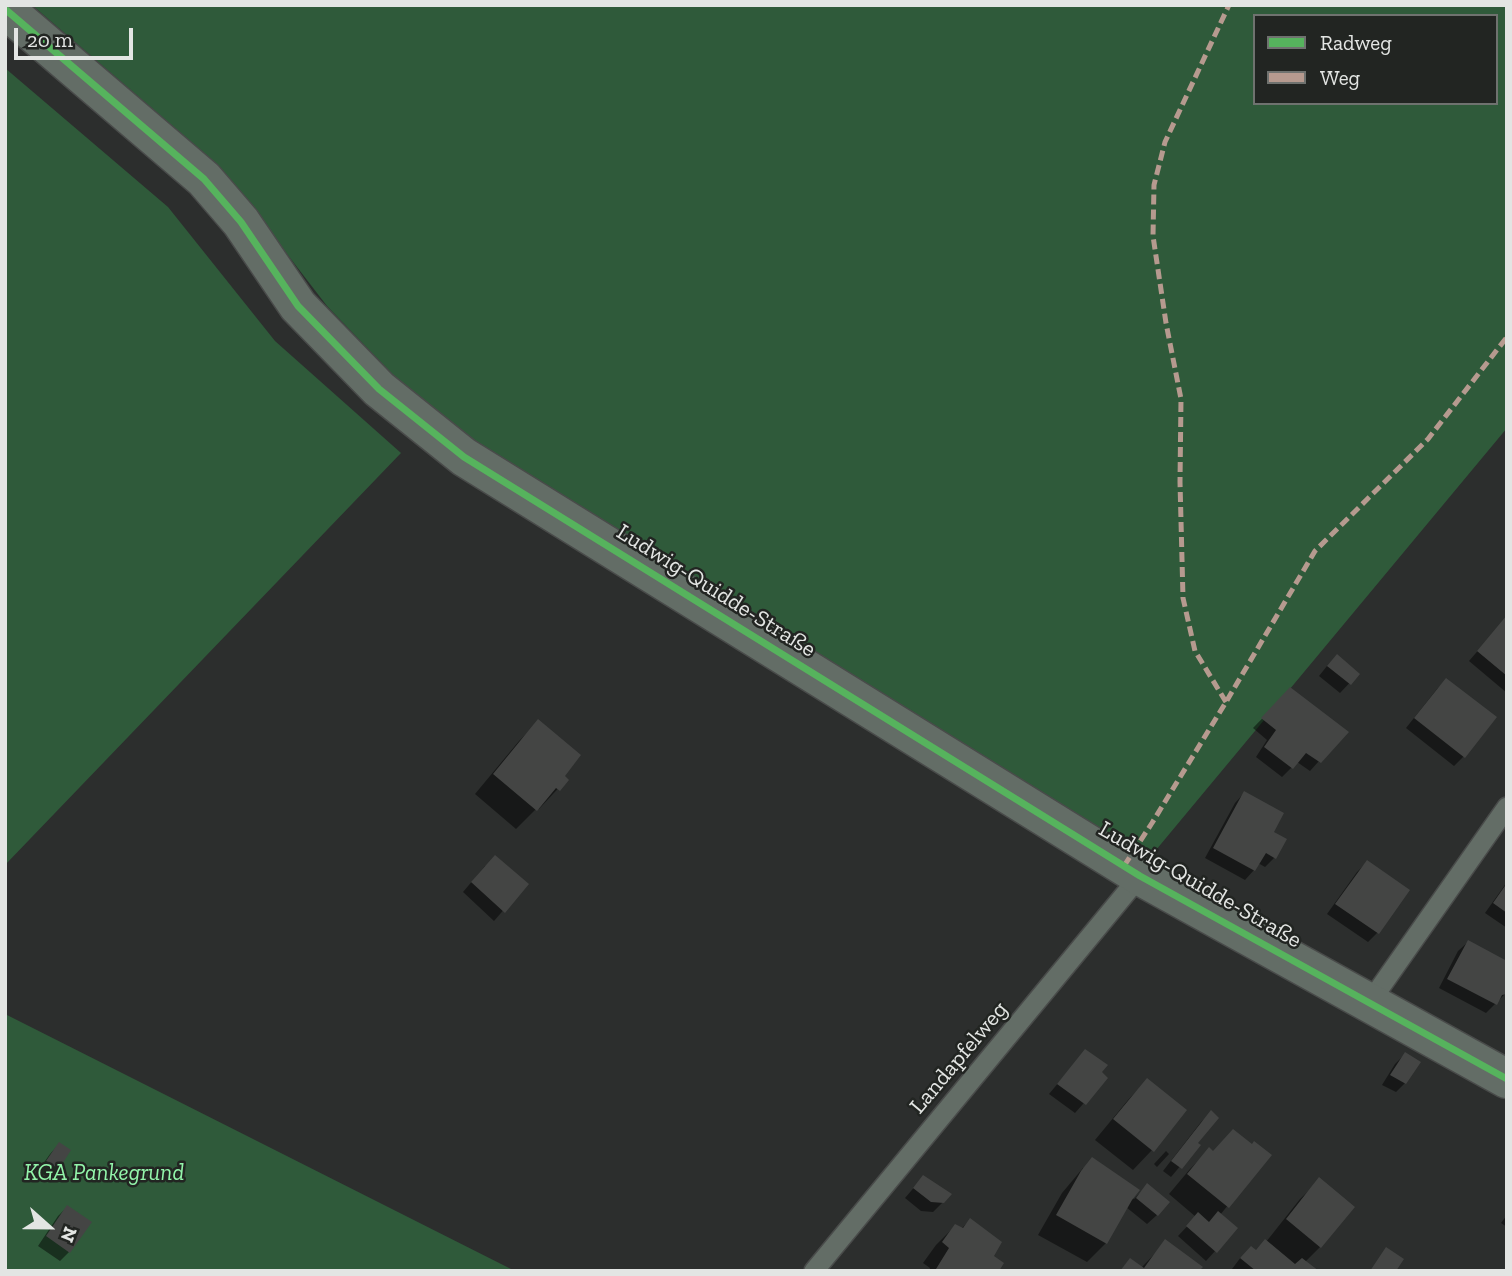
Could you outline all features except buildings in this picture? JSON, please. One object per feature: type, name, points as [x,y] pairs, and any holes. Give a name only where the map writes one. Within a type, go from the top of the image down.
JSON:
[{"type":"street","name":"Ludwig-Quidde-Straße","points":[[5,9],[204,179],[241,222],[298,306],[379,389],[464,457],[1140,876],[1507,1079]]},
{"type":"lane","points":[[1370,1002],[1507,807]]},
{"type":"lane","name":"Landapfelweg","points":[[814,1271],[1140,876]]},
{"type":"green space","points":[[32,5],[1507,5],[1507,428],[1151,856],[992,770],[472,449],[412,395],[327,306],[220,167]]},
{"type":"green space","points":[[5,68],[168,207],[275,341],[401,453],[5,865]]},
{"type":"green space","name":"KGA Pankegrund","points":[[5,1014],[515,1271],[5,1271]]},
{"type":"marked path","points":[[1226,702],[1195,651],[1183,598],[1181,399],[1153,236],[1154,185],[1165,142],[1229,5]]},
{"type":"marked path","points":[[1124,866],[1226,702],[1315,551],[1428,439],[1507,337]]},
{"type":"cycle path","points":[[5,9],[204,179],[241,222],[298,306],[379,389],[464,457],[1140,876],[1507,1079]]}]
